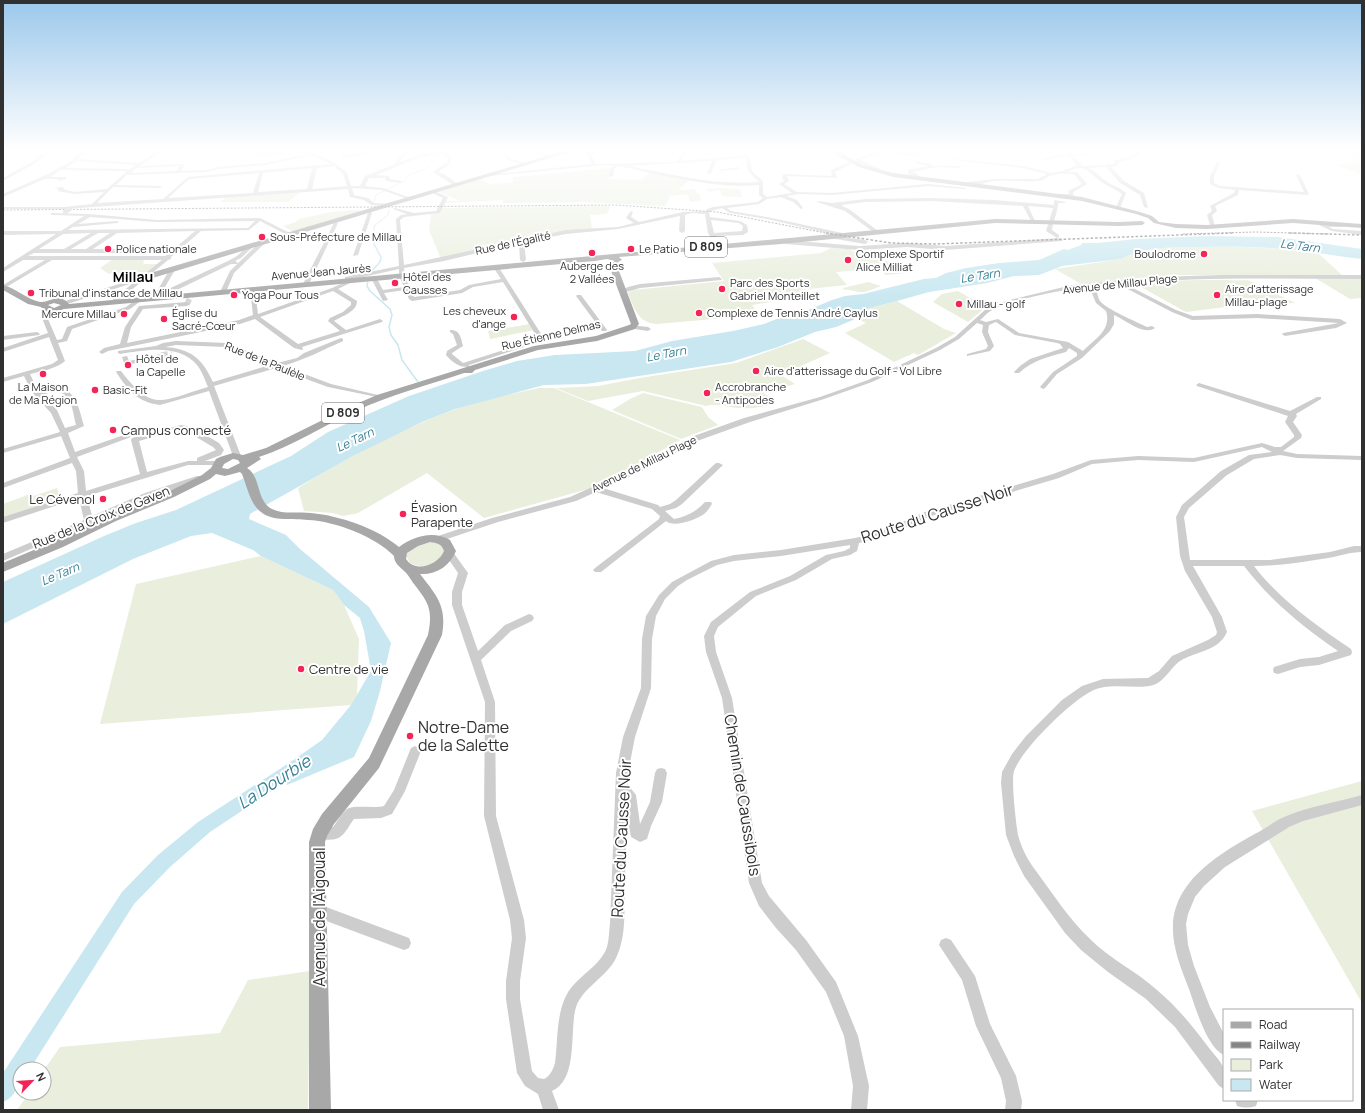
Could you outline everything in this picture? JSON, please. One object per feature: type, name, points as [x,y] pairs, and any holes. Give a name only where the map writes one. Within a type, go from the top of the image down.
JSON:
[{"type":"main road","points":[[142,279],[155,273],[172,270],[402,201]]},
{"type":"main road","points":[[369,211],[402,201]]},
{"type":"main road","points":[[1089,201],[1118,207],[1151,224]]},
{"type":"main road","name":"D 809","points":[[615,260],[632,255],[719,246],[995,221],[1151,224],[1212,227],[1287,220],[1362,226]]},
{"type":"main road","points":[[615,260],[615,271],[625,289],[628,325]]},
{"type":"main road","name":"Avenue Jean Jaurès","points":[[31,302],[52,301],[59,307],[113,302],[139,303],[157,298],[496,267],[524,262],[615,260]]},
{"type":"main road","points":[[602,261],[612,271],[620,288],[627,314],[628,325]]},
{"type":"main road","points":[[3,287],[31,302],[44,305],[47,309],[59,307]]},
{"type":"main road","points":[[44,305],[52,301]]},
{"type":"main road","name":"Rue Étienne Delmas","points":[[241,461],[270,450],[372,398],[419,385],[466,368],[537,348],[597,338],[613,333],[628,325]]},
{"type":"main road","name":"Rue Étienne Delmas","points":[[241,461],[283,447],[354,410],[396,392]]},
{"type":"main road","points":[[221,466],[241,461]]},
{"type":"main road","points":[[3,568],[170,494],[206,477],[221,466],[241,461]]},
{"type":"main road","points":[[241,461],[261,505],[266,511],[280,514],[320,517],[345,524],[383,541],[395,549],[401,556],[405,566],[410,569],[428,569],[441,564],[450,551],[446,542],[438,539],[424,539],[412,543],[383,541]]},
{"type":"main road","points":[[52,547],[90,524],[124,514]]},
{"type":"main road","points":[[401,556],[407,547],[412,543]]},
{"type":"main road","name":"Avenue de l'Aigoual","points":[[320,1110],[316,852],[319,834],[328,819],[374,762],[435,635],[438,624],[438,613],[435,602],[418,582],[410,569]]},
{"type":"main road","name":"Avenue de l'Aigoual","points":[[427,591],[424,576],[428,569]]},
{"type":"street","points":[[93,204],[96,201]]},
{"type":"street","points":[[3,212],[67,210],[93,204],[147,201]]},
{"type":"street","points":[[369,201],[373,204],[388,205]]},
{"type":"street","points":[[444,201],[438,212],[403,216],[398,219],[402,276],[412,299],[462,291],[471,286],[505,280]]},
{"type":"street","points":[[719,246],[712,235],[708,216],[711,209],[723,206],[759,203],[762,201]]},
{"type":"street","points":[[795,201],[801,208]]},
{"type":"street","points":[[840,201],[847,210],[876,232]]},
{"type":"street","points":[[819,202],[831,204],[832,206],[841,204],[892,201]]},
{"type":"street","points":[[967,201],[1056,207]]},
{"type":"street","points":[[1118,207],[1121,201]]},
{"type":"street","points":[[1144,201],[1146,207]]},
{"type":"street","points":[[1212,227],[1209,215],[1215,211],[1212,206],[1221,201]]},
{"type":"street","points":[[784,241],[859,248],[907,246],[945,248],[1058,238],[1049,231],[1050,222],[1056,207],[1056,202],[1064,202]]},
{"type":"street","points":[[723,206],[730,212],[765,217],[845,235]]},
{"type":"street","points":[[1025,206],[1033,221]]},
{"type":"street","points":[[3,208],[54,208],[89,215],[149,220],[260,219],[291,235]]},
{"type":"street","points":[[395,209],[417,215]]},
{"type":"street","points":[[355,255],[370,213],[369,211]]},
{"type":"street","points":[[628,218],[630,212]]},
{"type":"street","name":"Rue de l'Égalité","points":[[136,343],[240,322],[334,289],[350,280],[347,278],[444,259],[566,232],[618,228],[692,212],[740,222],[745,225],[745,232],[743,233],[712,235]]},
{"type":"street","points":[[682,232],[683,213]]},
{"type":"street","points":[[3,270],[89,215]]},
{"type":"street","points":[[619,218],[628,218],[639,224]]},
{"type":"street","points":[[3,233],[249,229],[260,219]]},
{"type":"street","points":[[155,273],[168,258],[214,220]]},
{"type":"street","points":[[72,226],[120,221]]},
{"type":"street","points":[[306,284],[335,222]]},
{"type":"street","points":[[1341,224],[1342,226],[1320,225],[1332,230],[1362,233]]},
{"type":"street","points":[[3,287],[97,231]]},
{"type":"street","points":[[78,258],[116,231]]},
{"type":"street","points":[[194,235],[236,234]]},
{"type":"street","points":[[829,236],[865,242]]},
{"type":"street","points":[[521,241],[524,262]]},
{"type":"street","points":[[223,292],[232,272],[262,243]]},
{"type":"street","points":[[157,298],[230,262],[239,257],[251,246]]},
{"type":"street","points":[[32,251],[176,251]]},
{"type":"street","points":[[20,258],[168,258]]},
{"type":"street","points":[[230,262],[243,263]]},
{"type":"street","points":[[452,331],[456,333],[460,346],[449,352],[449,355],[466,368],[534,342],[540,337],[496,267]]},
{"type":"street","points":[[157,298],[172,270]]},
{"type":"street","points":[[3,275],[23,275]]},
{"type":"street","name":"Avenue de Millau Plage","points":[[438,539],[475,528],[495,520],[566,502],[635,471],[694,439],[747,420],[838,393],[894,371],[924,357],[952,341],[988,310],[1008,302],[1066,288],[1089,285],[1121,284],[1156,279],[1362,277]]},
{"type":"street","points":[[374,278],[385,300]]},
{"type":"street","points":[[625,289],[719,278]]},
{"type":"street","points":[[113,302],[142,279]]},
{"type":"street","points":[[3,380],[54,365],[62,360],[45,318],[59,307],[142,279]]},
{"type":"street","points":[[1121,284],[1174,311],[1192,318],[1257,316],[1340,321],[1344,323],[1336,326],[1285,334]]},
{"type":"street","points":[[1089,285],[1094,290],[1098,302],[1109,310],[1146,329],[1152,328]]},
{"type":"street","points":[[380,292],[407,288]]},
{"type":"street","points":[[334,289],[354,301],[354,305],[350,309],[330,321],[345,332]]},
{"type":"street","points":[[579,296],[604,330]]},
{"type":"street","points":[[253,299],[256,317],[306,354]]},
{"type":"street","points":[[123,345],[131,320],[139,303]]},
{"type":"street","points":[[54,342],[65,340],[69,328],[139,303],[187,304]]},
{"type":"street","points":[[1043,387],[1061,368],[1080,358],[1108,330],[1111,324],[1109,310]]},
{"type":"street","points":[[976,320],[986,324],[996,320],[1017,334],[1062,343],[1074,347],[1080,352],[1080,358]]},
{"type":"street","points":[[296,347],[380,321]]},
{"type":"street","points":[[969,355],[988,350],[991,346],[985,332],[986,324]]},
{"type":"street","points":[[6,337],[51,333]]},
{"type":"street","points":[[3,350],[51,333]]},
{"type":"street","points":[[6,337],[18,345]]},
{"type":"street","points":[[285,370],[306,354],[341,340]]},
{"type":"street","points":[[165,344],[136,343],[104,350],[107,354],[158,348],[182,352],[194,358],[198,362],[211,387],[241,461]]},
{"type":"street","name":"Rue de la Paulèle","points":[[158,348],[165,344],[176,343],[227,345],[285,370],[330,386],[366,393],[372,398]]},
{"type":"street","points":[[1017,372],[1025,363],[1034,358],[1064,351],[1066,348],[1062,343]]},
{"type":"street","points":[[172,354],[182,352]]},
{"type":"street","points":[[125,357],[127,363],[161,356]]},
{"type":"street","points":[[119,372],[136,395],[153,403],[160,403],[299,359]]},
{"type":"street","points":[[26,373],[31,386],[54,412],[64,433],[73,458],[80,471],[83,494],[90,524]]},
{"type":"street","points":[[1199,385],[1291,414],[1319,398]]},
{"type":"street","points":[[3,452],[64,433],[67,430],[80,426],[74,403],[69,395],[58,388],[37,394]]},
{"type":"street","points":[[1223,1080],[1180,1022],[1151,994],[1113,967],[1086,945],[1070,928],[1029,872],[1018,852],[1012,835],[1007,783],[1008,772],[1016,757],[1030,739],[1066,703],[1086,689],[1103,684],[1150,682],[1163,674],[1176,659],[1212,643],[1220,637],[1222,632],[1218,617],[1184,556],[1180,517],[1185,507],[1232,467],[1252,457],[1283,449],[1297,438],[1298,435],[1289,422],[1293,416],[1291,414]]},
{"type":"street","points":[[144,475],[136,440],[181,427],[189,429],[216,445],[220,450],[218,453],[197,462]]},
{"type":"street","points":[[3,486],[127,437]]},
{"type":"street","name":"Route du Causse Noir","points":[[543,1087],[552,1084],[558,1078],[563,1067],[565,1023],[571,1000],[579,988],[611,955],[614,944],[617,923],[622,773],[629,737],[646,688],[648,627],[656,606],[669,589],[684,578],[724,560],[781,553],[855,541],[890,531],[928,514],[1056,476],[1091,462],[1138,458],[1194,460],[1256,445],[1266,446],[1277,451],[1297,456],[1362,458]]},
{"type":"street","points":[[3,520],[188,462],[221,466]]},
{"type":"street","points":[[662,513],[679,502],[719,464]]},
{"type":"street","name":"Rue de la Croix de Gaven","points":[[3,558],[90,524],[148,495],[200,478]]},
{"type":"street","points":[[596,489],[662,513],[672,522],[700,513],[708,504]]},
{"type":"street","points":[[598,570],[662,521],[662,513]]},
{"type":"street","name":"Avenue de Millau Plage","points":[[450,551],[453,542],[475,528]]},
{"type":"street","name":"Chemin de Caussibols","points":[[855,541],[854,549],[847,553],[829,557],[793,578],[753,594],[714,625],[709,636],[711,652],[727,698],[756,883],[764,901],[801,945],[831,987],[851,1036],[861,1086],[859,1110]]},
{"type":"street","points":[[1187,563],[1270,563],[1330,555],[1354,549],[1362,549]]},
{"type":"street","points":[[450,551],[456,565],[462,570],[463,573],[457,592],[458,605],[490,702],[491,744],[488,788],[490,816],[518,920],[519,938],[513,980],[516,1019],[525,1073],[529,1080],[535,1085],[543,1087],[551,1110]]},
{"type":"street","points":[[1248,563],[1258,578],[1298,616],[1346,652],[1319,661],[1300,663],[1278,670]]},
{"type":"street","points":[[441,564],[456,565]]},
{"type":"street","points":[[476,658],[508,628],[529,618]]},
{"type":"street","points":[[319,834],[336,833],[351,813],[382,812],[388,810],[394,802],[415,751]]},
{"type":"street","points":[[621,786],[630,795],[635,833],[640,836],[643,834],[644,825],[657,801],[661,772]]},
{"type":"street","points":[[1223,1046],[1217,1038],[1204,1010],[1188,970],[1181,947],[1180,928],[1184,906],[1194,890],[1214,868],[1256,840],[1292,819],[1362,800]]},
{"type":"street","points":[[318,911],[404,943]]},
{"type":"street","points":[[946,945],[968,976],[983,1026],[1008,1076],[1014,1100],[1013,1110]]},
{"type":"green space","points":[[221,201],[289,201],[288,202],[220,202]]},
{"type":"green space","points":[[445,201],[485,201],[444,203]]},
{"type":"green space","points":[[503,201],[668,201],[665,206],[585,202],[503,203]]},
{"type":"green space","points":[[610,206],[607,214],[590,215],[592,229],[563,232],[441,259],[429,230],[431,214],[440,213],[442,208]]},
{"type":"green space","points":[[355,210],[362,211],[296,231],[292,231],[283,226],[296,222],[299,219],[331,212]]},
{"type":"green space","points":[[1226,246],[1283,249],[1319,254],[1342,275],[1179,275],[1081,284],[1055,269],[1121,259],[1144,251],[1172,247]]},
{"type":"green space","name":"Parc des Sports Gabriel Monteillet","points":[[831,248],[849,249],[869,257],[895,263],[906,273],[886,275],[881,271],[863,272],[860,270],[836,272],[847,285],[799,290],[802,297],[752,305],[759,315],[657,324],[645,321],[641,318],[628,293],[633,290],[724,281],[712,263],[821,253]]},
{"type":"green space","points":[[113,259],[146,259],[143,262],[144,264],[158,264],[147,274],[143,275],[136,271],[116,276],[113,273],[109,274],[100,268]]},
{"type":"green space","points":[[1315,278],[1362,279],[1362,298],[1350,299]]},
{"type":"green space","name":"Aire d'atterissage Millau-plage","points":[[1194,280],[1248,280],[1295,303],[1249,304],[1186,312],[1141,287],[1166,282]]},
{"type":"green space","points":[[868,282],[881,286],[864,292],[844,290],[843,288]]},
{"type":"green space","name":"Millau - golf","points":[[958,291],[986,307],[968,322],[933,302],[942,294]]},
{"type":"green space","points":[[897,301],[944,329],[956,333],[918,355],[914,353],[894,362],[845,333],[866,323],[856,318],[869,308]]},
{"type":"green space","points":[[530,324],[534,330],[490,339],[488,331]]},
{"type":"green space","points":[[803,339],[830,353],[781,375],[795,384],[763,393],[773,399],[766,401],[770,405],[756,408],[737,408],[719,405],[706,406],[643,391],[588,401],[556,388],[598,386],[736,363]]},
{"type":"green space","points":[[539,388],[554,388],[680,440],[636,465],[588,489],[484,518],[427,473],[358,513],[343,516],[333,513],[304,511],[298,488],[374,445],[413,426],[463,406]]},
{"type":"green space","points":[[643,393],[702,407],[708,417],[718,425],[681,439],[612,410]]},
{"type":"green space","points":[[57,488],[60,499],[3,517],[3,504],[33,493],[34,496]]},
{"type":"green space","points":[[433,541],[443,545],[445,553],[438,561],[425,566],[410,563],[406,556],[410,549],[425,542]]},
{"type":"green space","points":[[261,556],[333,590],[344,605],[359,639],[357,695],[351,705],[100,724],[136,584]]},
{"type":"green space","points":[[1362,781],[1362,1003],[1252,811]]},
{"type":"green space","points":[[310,971],[308,1110],[17,1110],[23,1101],[52,1101],[52,1061],[50,1061],[60,1047],[220,1033],[248,980]]},
{"type":"water","name":"Le Tarn","points":[[1207,236],[1278,237],[1362,249],[1362,259],[1260,247],[1212,246],[1163,248],[1137,252],[1121,259],[1062,266],[1039,275],[1014,276],[987,283],[929,292],[869,308],[853,320],[836,327],[815,332],[778,347],[731,362],[586,384],[544,385],[455,409],[422,422],[353,456],[250,514],[249,519],[286,535],[300,549],[369,607],[391,643],[380,691],[371,721],[354,757],[287,785],[282,768],[322,740],[351,705],[371,671],[364,631],[360,618],[344,605],[333,590],[261,556],[253,550],[212,533],[191,536],[133,559],[3,624],[3,582],[104,536],[136,523],[176,510],[291,456],[328,432],[409,396],[483,371],[517,361],[555,355],[635,351],[672,341],[733,331],[764,324],[799,310],[808,310],[845,296],[863,294],[924,279],[936,278],[946,273],[966,268],[999,263],[1039,260],[1064,249],[1068,250],[1081,245],[1082,243]]},
{"type":"waterway","points":[[371,272],[380,262],[381,257],[374,244],[374,226],[388,215],[389,210]]},
{"type":"waterway","points":[[368,280],[367,286],[370,291],[390,309],[392,315],[389,327],[391,335],[398,345],[402,360],[418,382]]},
{"type":"waterway","name":"La Dourbie","points":[[3,1092],[128,898],[164,861],[204,827],[297,766]]},
{"type":"tunnel","points":[[187,304],[191,296]]},
{"type":"tunnel","points":[[161,356],[172,354]]},
{"type":"railway","points":[[3,210],[616,205],[717,212],[831,234]]},
{"type":"railway","points":[[1183,234],[1256,232],[1330,234]]},
{"type":"railway","points":[[826,233],[891,243],[935,244],[1233,233]]},
{"type":"railway","points":[[1289,233],[1362,235]]},
{"type":"place","name":"Sous-Préfecture de Millau","points":[[262,237]]},
{"type":"place","name":"Police nationale","points":[[108,249]]},
{"type":"place","name":"Le Patio","points":[[631,249]]},
{"type":"place","name":"Auberge des 2 Vallées","points":[[592,253]]},
{"type":"place","name":"Boulodrome","points":[[1204,254]]},
{"type":"place","name":"Complexe Sportif Alice Milliat","points":[[848,260]]},
{"type":"place","name":"Hôtel des Causses","points":[[395,283]]},
{"type":"place","name":"Parc des Sports Gabriel Monteillet","points":[[722,289]]},
{"type":"place","name":"Tribunal d'instance de Millau","points":[[31,293]]},
{"type":"place","name":"Yoga Pour Tous","points":[[234,295]]},
{"type":"place","name":"Aire d'atterissage Millau-plage","points":[[1217,295]]},
{"type":"place","name":"Millau - golf","points":[[959,304]]},
{"type":"place","name":"Complexe de Tennis André Caylus","points":[[699,313]]},
{"type":"place","name":"Mercure Millau","points":[[124,314]]},
{"type":"place","name":"Les cheveux d'ange","points":[[514,317]]},
{"type":"place","name":"Église du Sacré-Cœur","points":[[164,319]]},
{"type":"place","name":"Hôtel de la Capelle","points":[[128,365]]},
{"type":"place","name":"Aire d'atterissage du Golf - Vol Libre","points":[[756,371]]},
{"type":"place","name":"La Maison de Ma Région","points":[[43,374]]},
{"type":"place","name":"Basic-Fit","points":[[95,390]]},
{"type":"place","name":"Accrobranche - Antipodes","points":[[707,393]]},
{"type":"place","name":"Campus connecté","points":[[113,430]]},
{"type":"place","name":"Le Cévenol","points":[[103,499]]},
{"type":"place","name":"Évasion Parapente","points":[[403,514]]},
{"type":"place","name":"Centre de vie","points":[[301,669]]},
{"type":"place","name":"Notre-Dame de la Salette","points":[[410,736]]},
{"type":"district","name":"Millau","points":[[133,277]]}]
